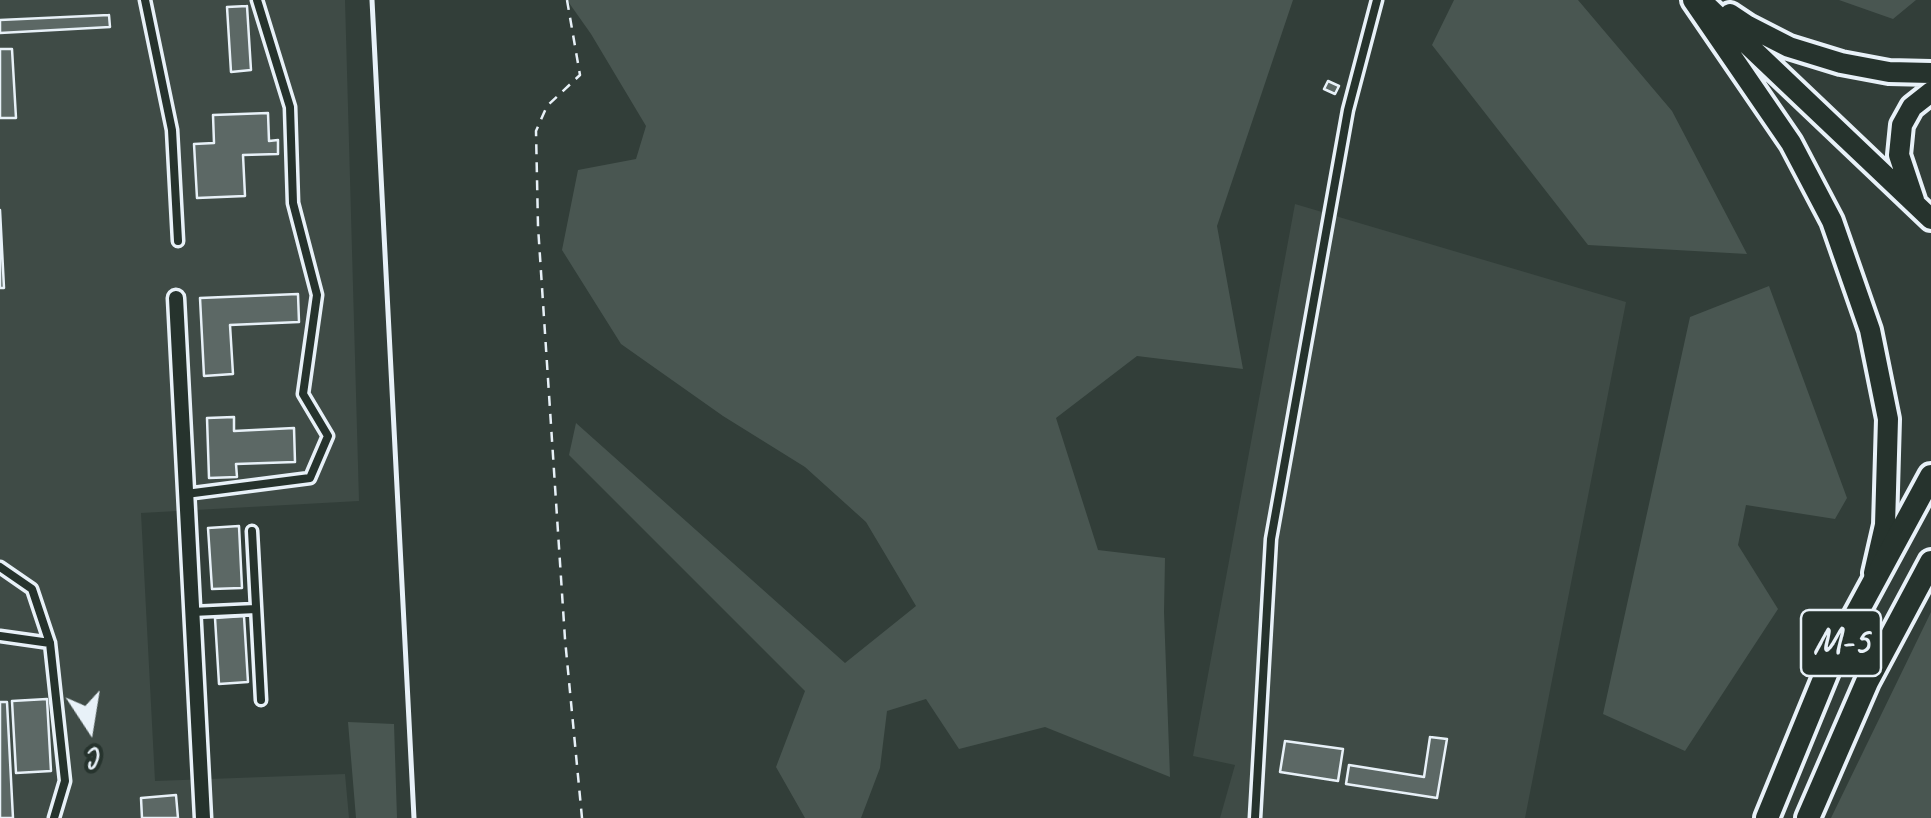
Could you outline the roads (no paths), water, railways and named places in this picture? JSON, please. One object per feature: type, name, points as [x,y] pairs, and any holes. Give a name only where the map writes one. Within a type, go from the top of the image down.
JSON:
[{"type":"main road","points":[[1696,0],[1931,219]]},
{"type":"main road","points":[[1696,0],[1791,143],[1832,222],[1870,330],[1888,419],[1886,525],[1870,591]]},
{"type":"main road","points":[[1709,0],[1789,47],[1841,64],[1890,72],[1931,73]]},
{"type":"main road","points":[[1915,202],[1899,154],[1902,126],[1912,107],[1931,92]]},
{"type":"main road","name":"М-5","points":[[1767,818],[1833,657],[1931,476]]},
{"type":"main road","name":"М-5","points":[[1808,818],[1867,682],[1931,562]]},
{"type":"street","points":[[176,298],[203,818]]},
{"type":"lane","points":[[144,0],[172,130],[178,241]]},
{"type":"lane","points":[[186,494],[310,478],[328,436],[303,394],[317,295],[294,204],[290,107],[257,0]]},
{"type":"lane","points":[[1255,818],[1271,539],[1348,110],[1377,0]]},
{"type":"lane","points":[[252,531],[261,700]]},
{"type":"lane","points":[[0,566],[32,590],[50,644],[66,781],[54,818]]},
{"type":"lane","points":[[192,612],[256,609]]},
{"type":"lane","points":[[0,636],[50,644]]},
{"type":"railway","points":[[372,0],[414,818]]}]
